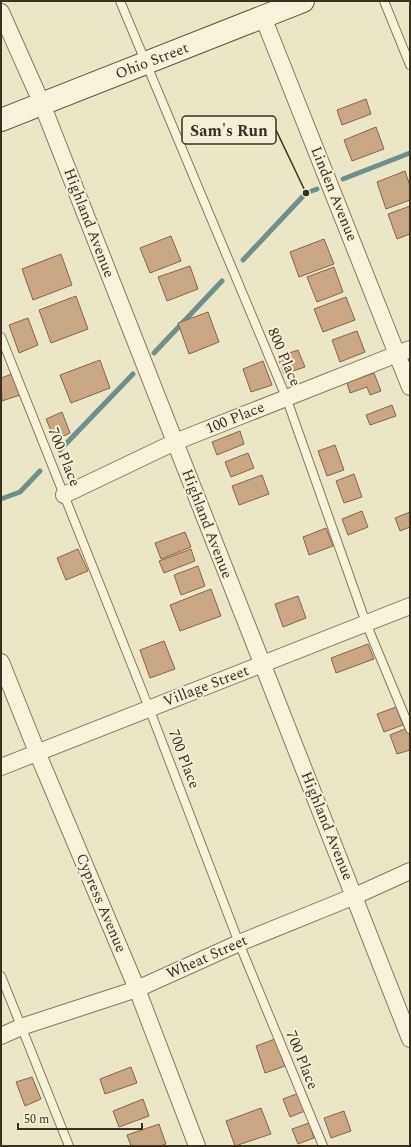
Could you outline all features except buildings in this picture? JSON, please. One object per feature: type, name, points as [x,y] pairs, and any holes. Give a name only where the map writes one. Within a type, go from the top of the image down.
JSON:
[{"type":"main road","name":"Ohio Street","points":[[1,120],[146,64],[260,9],[303,1]]},
{"type":"street","name":"Linden Avenue","points":[[260,9],[404,352],[410,387]]},
{"type":"street","name":"Highland Avenue","points":[[1,12],[42,104],[410,1038]]},
{"type":"street","name":"100 Place","points":[[64,495],[175,442],[286,397],[404,352]]},
{"type":"street","name":"Village Street","points":[[1,767],[410,606]]},
{"type":"street","name":"Cypress Avenue","points":[[1,662],[37,752],[137,988],[197,1146]]},
{"type":"street","name":"Wheat Street","points":[[1,1036],[22,1027],[137,988],[239,943],[355,896],[410,871]]},
{"type":"lane","name":"800 Place","points":[[120,1],[286,397],[366,623],[410,729]]},
{"type":"lane","points":[[384,1],[410,65]]},
{"type":"lane","name":"700 Place","points":[[1,337],[149,708],[239,943],[322,1146]]},
{"type":"lane","points":[[1,976],[69,1146]]},
{"type":"waterway","points":[[343,179],[410,153]]},
{"type":"waterway","points":[[243,260],[306,193],[317,189]]},
{"type":"waterway","points":[[154,353],[222,281]]},
{"type":"waterway","points":[[60,450],[133,374]]},
{"type":"waterway","points":[[1,499],[20,492],[40,471]]},
{"type":"place","name":"Sam's Run","points":[[306,193]]}]
